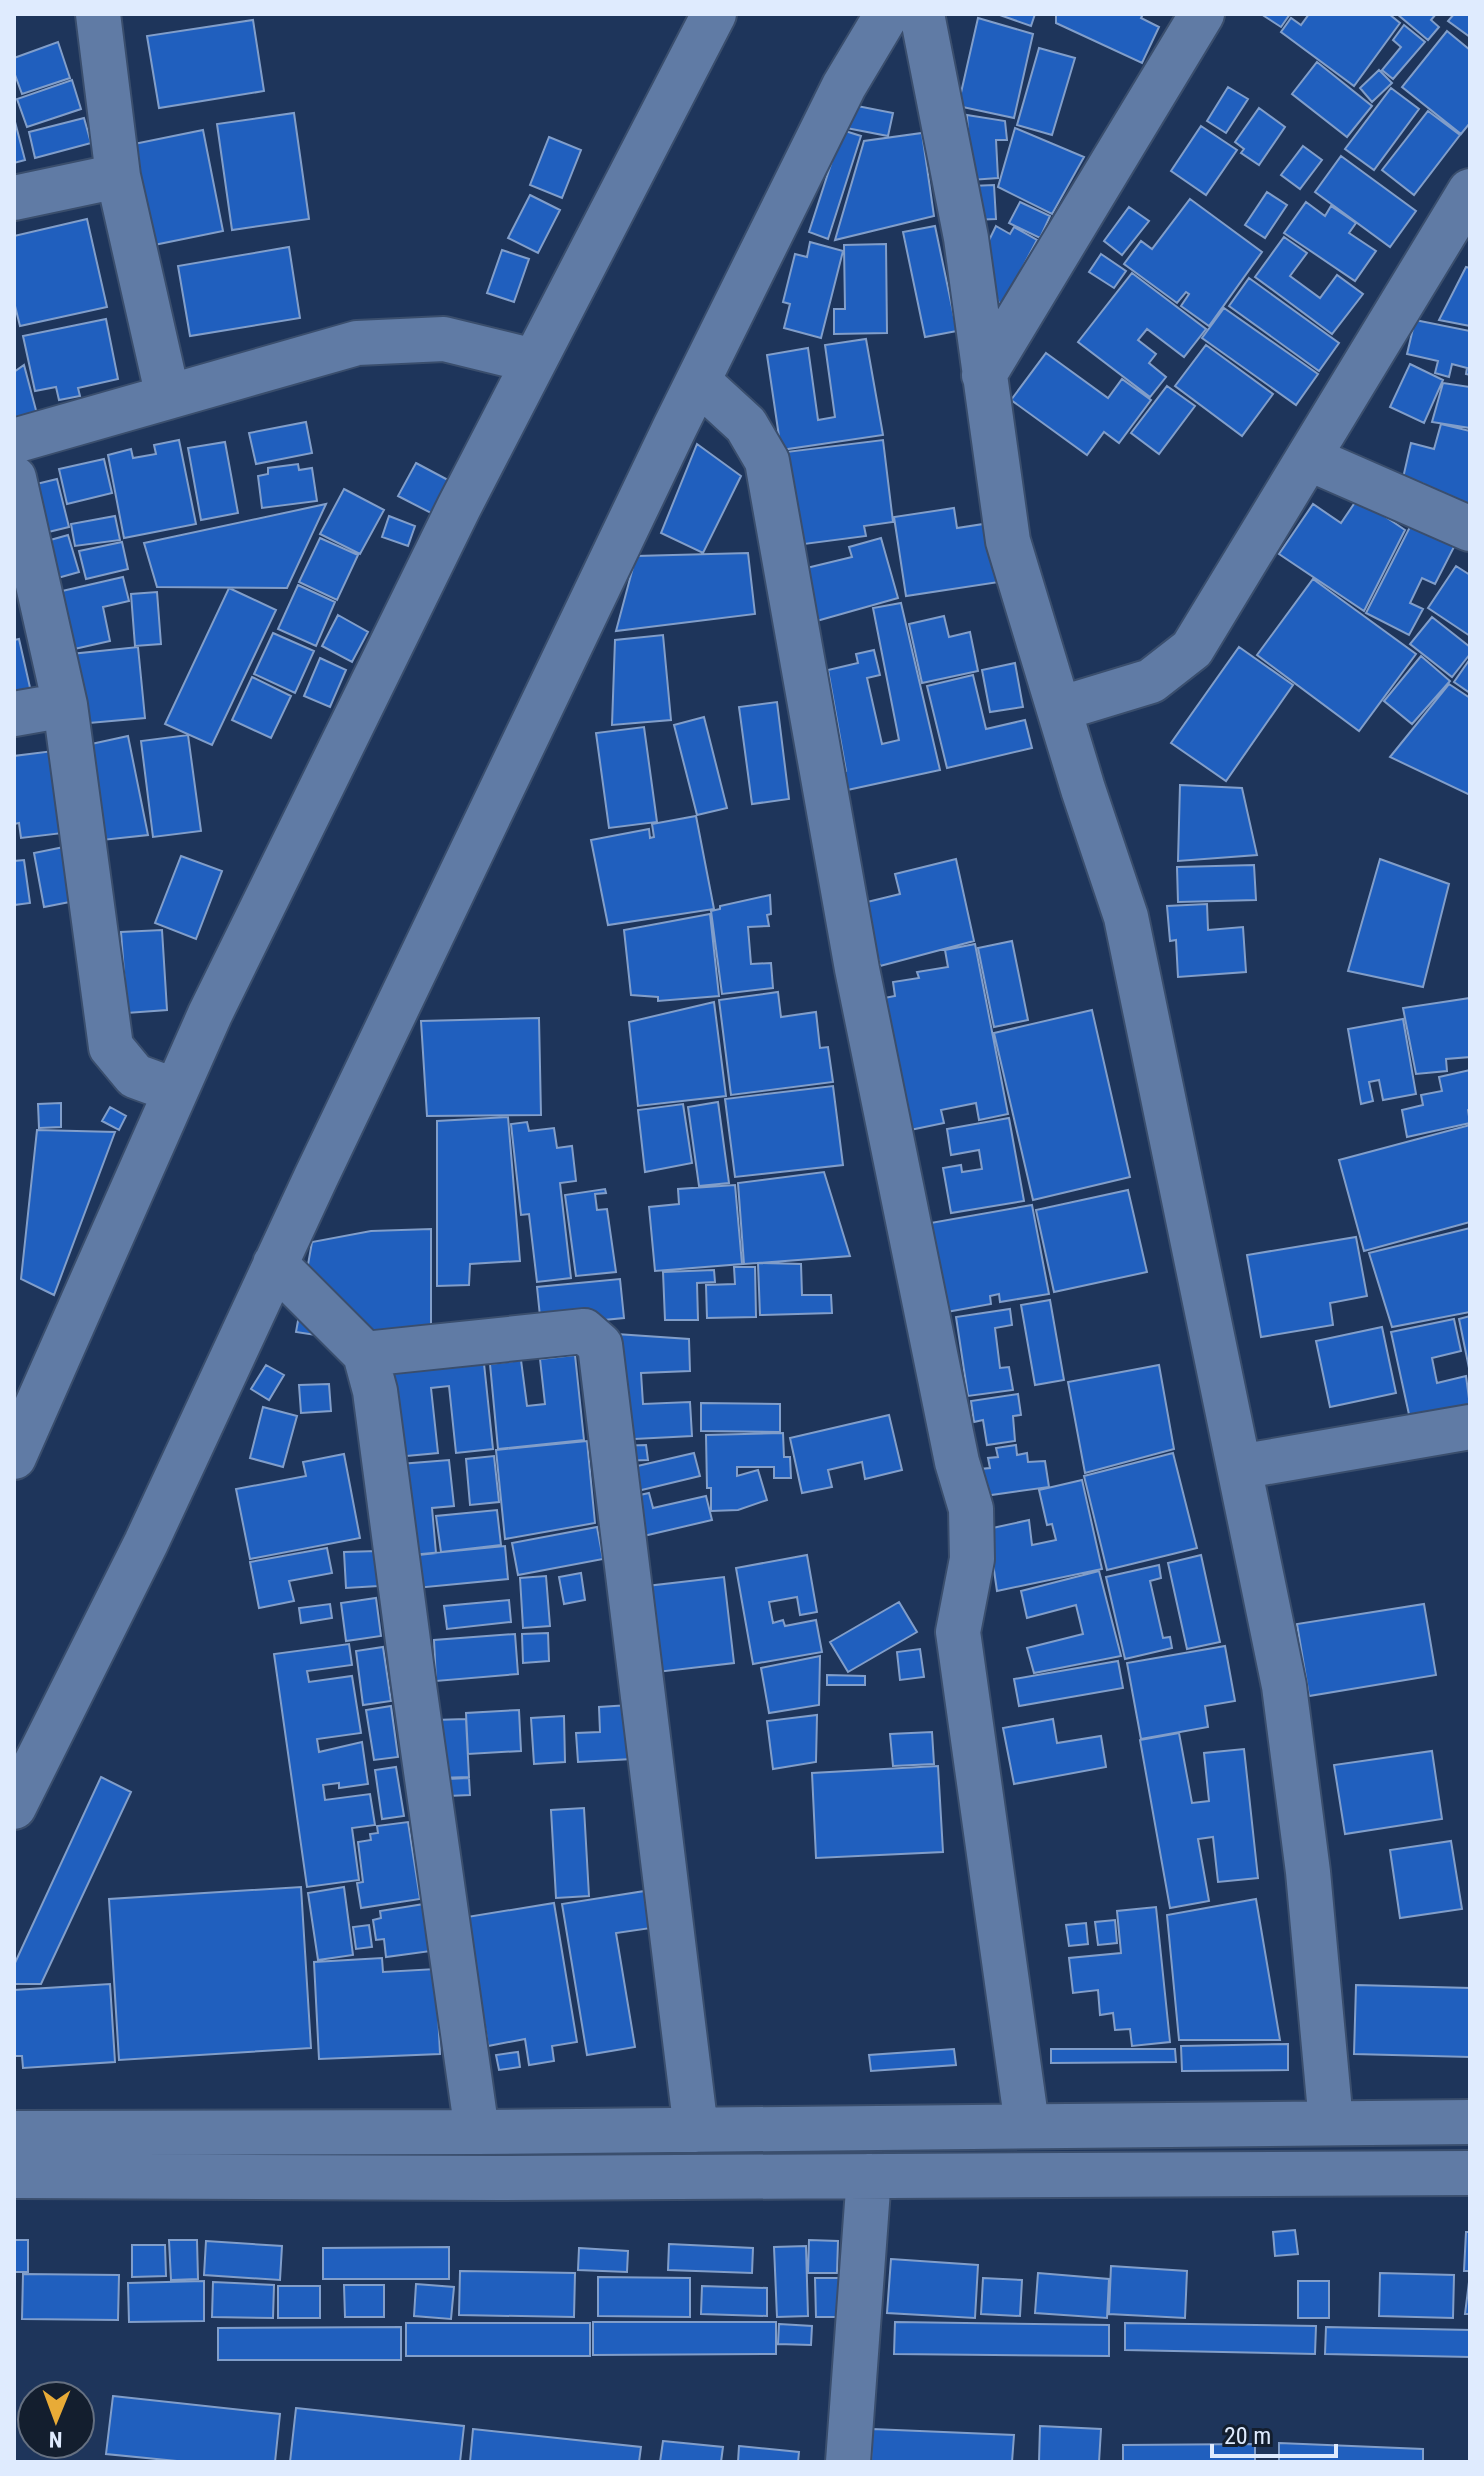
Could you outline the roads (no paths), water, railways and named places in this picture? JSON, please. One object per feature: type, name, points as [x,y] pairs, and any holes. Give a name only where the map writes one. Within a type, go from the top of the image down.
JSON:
[{"type":"street","points":[[98,14],[118,176],[168,397]]},
{"type":"street","points":[[14,1457],[210,1014],[459,507],[714,14]]},
{"type":"street","points":[[14,1807],[146,1543],[275,1264],[698,381],[844,86],[887,14]]},
{"type":"street","points":[[922,14],[966,238],[1008,541],[1126,917],[1284,1686],[1308,1872],[1331,2123]]},
{"type":"street","points":[[984,375],[1202,14]]},
{"type":"street","points":[[14,198],[118,176]]},
{"type":"street","points":[[1059,709],[1151,681],[1192,649],[1470,191]]},
{"type":"street","points":[[14,441],[357,343],[444,339],[534,361]]},
{"type":"street","points":[[698,381],[746,425],[767,461],[857,969],[957,1462],[971,1509],[972,1559],[958,1632],[1027,2125]]},
{"type":"street","points":[[1308,458],[1470,529]]},
{"type":"street","points":[[14,478],[65,705],[111,1047],[135,1076],[176,1091]]},
{"type":"street","points":[[14,714],[65,705]]},
{"type":"street","points":[[275,1264],[365,1354],[375,1391],[477,2132]]},
{"type":"street","points":[[365,1354],[584,1331],[600,1345],[696,2130]]},
{"type":"street","points":[[1239,1467],[1470,1427]]},
{"type":"street","points":[[14,2133],[477,2132],[1470,2122]]},
{"type":"street","points":[[14,2176],[512,2178],[1470,2173]]},
{"type":"street","points":[[848,2462],[869,2176]]}]
